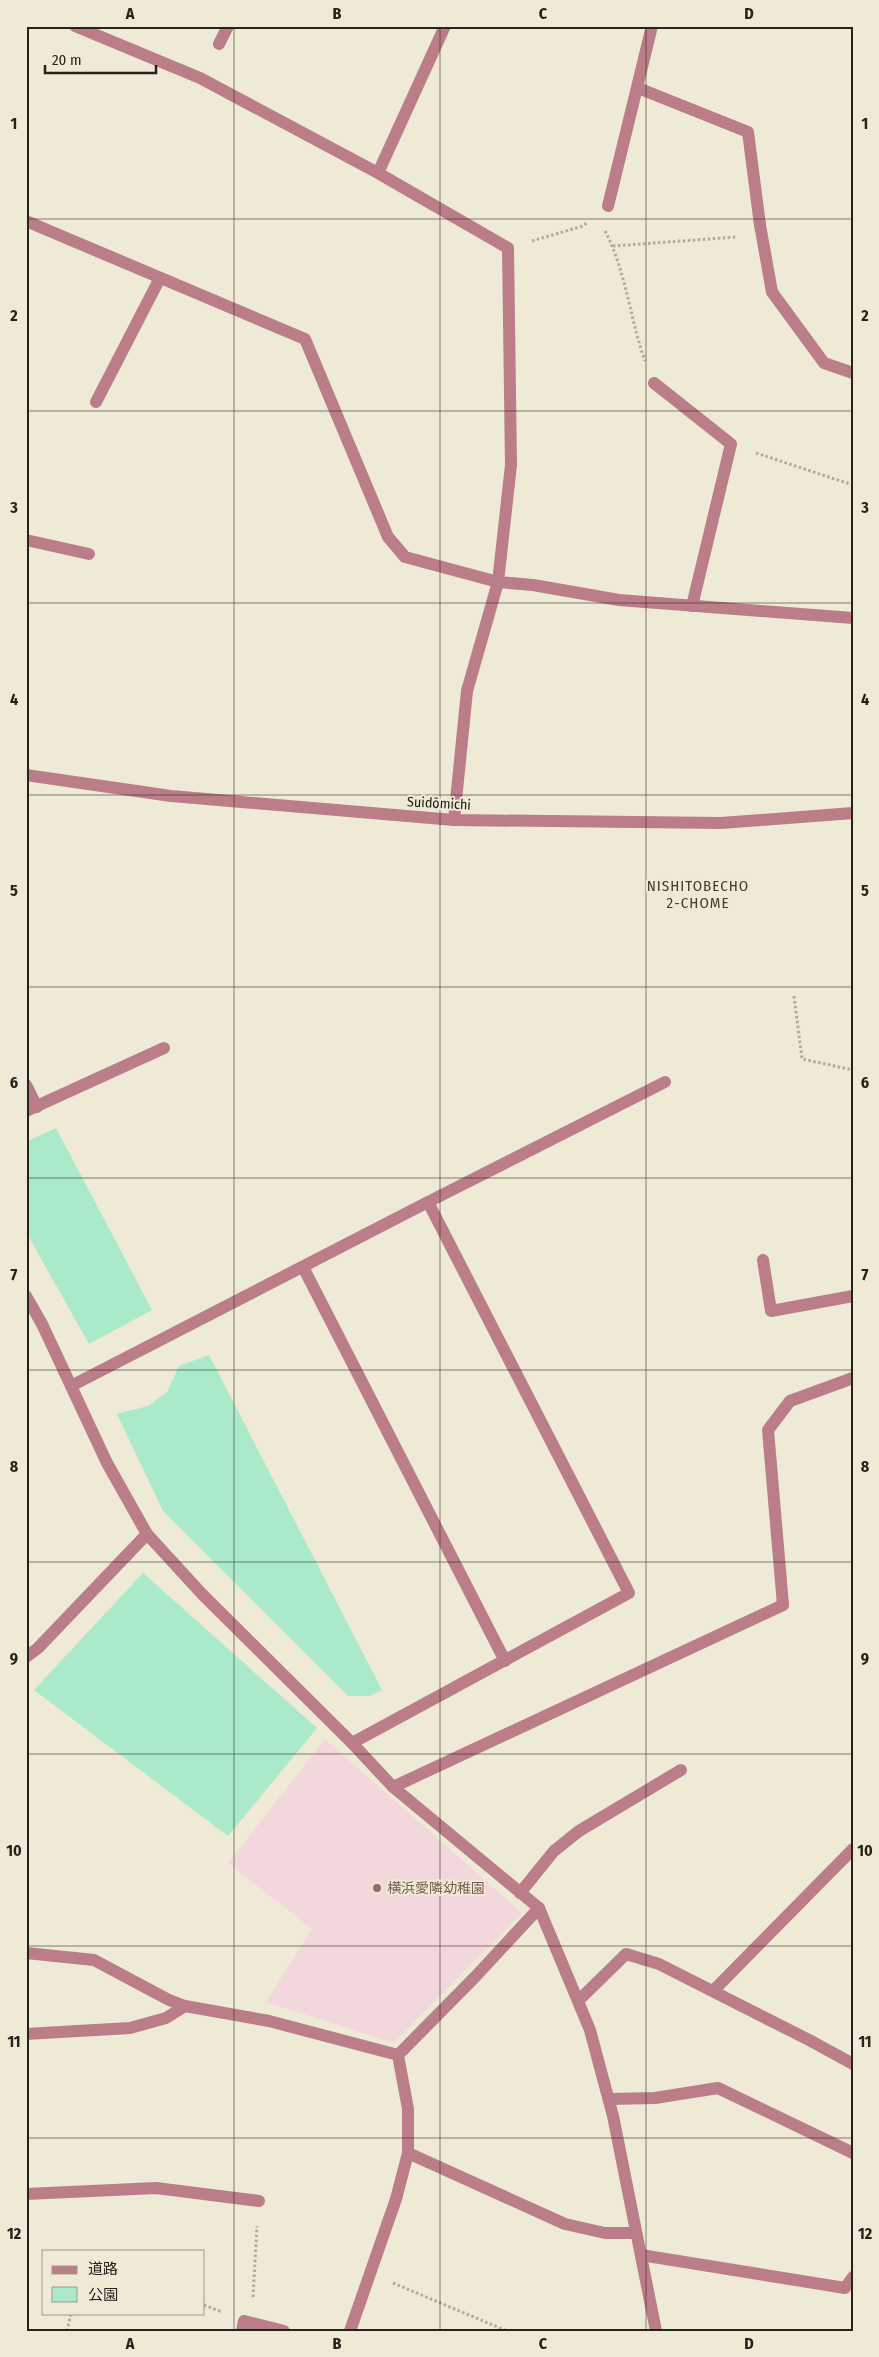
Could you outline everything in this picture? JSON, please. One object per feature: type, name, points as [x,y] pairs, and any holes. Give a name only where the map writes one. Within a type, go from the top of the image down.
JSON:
[{"type":"street","points":[[75,26],[200,78],[378,173],[508,248],[511,465],[498,582],[467,691],[454,820]]},
{"type":"street","points":[[219,44],[228,26]]},
{"type":"street","points":[[378,173],[445,26]]},
{"type":"street","points":[[608,206],[652,26]]},
{"type":"street","points":[[638,88],[748,132],[761,231],[772,292],[824,363],[853,373]]},
{"type":"street","points":[[26,221],[305,339],[388,537],[405,557],[498,582],[533,585],[619,600],[853,618]]},
{"type":"street","points":[[96,402],[160,278]]},
{"type":"street","points":[[654,384],[731,444],[692,606]]},
{"type":"street","points":[[26,540],[89,554]]},
{"type":"street","name":"Suidōmichi","points":[[26,775],[171,796],[454,820],[721,823],[853,813]]},
{"type":"street","points":[[26,1085],[32,1109],[164,1048]]},
{"type":"street","points":[[71,1386],[666,1082]]},
{"type":"street","points":[[352,1743],[629,1593],[428,1202]]},
{"type":"street","points":[[763,1260],[771,1310],[853,1296]]},
{"type":"street","points":[[302,1267],[505,1661]]},
{"type":"street","points":[[26,1296],[42,1324],[106,1463],[147,1534],[202,1594],[352,1743],[393,1787],[538,1908],[590,2030],[609,2099],[656,2331]]},
{"type":"street","points":[[393,1787],[783,1605],[768,1430],[790,1400],[853,1378]]},
{"type":"street","points":[[26,1657],[38,1648],[147,1534]]},
{"type":"street","points":[[520,1894],[554,1851],[579,1831],[681,1770]]},
{"type":"street","points":[[714,1990],[853,1849]]},
{"type":"street","points":[[398,2055],[475,1977],[538,1908]]},
{"type":"street","points":[[26,1953],[94,1960],[169,2000],[185,2006],[270,2021],[398,2055]]},
{"type":"street","points":[[578,2000],[626,1954],[658,1964],[714,1990],[853,2064]]},
{"type":"street","points":[[26,2034],[130,2028],[166,2018],[185,2006]]},
{"type":"street","points":[[350,2331],[396,2199],[408,2154],[408,2109],[398,2055]]},
{"type":"street","points":[[609,2099],[655,2098],[718,2088],[853,2153]]},
{"type":"street","points":[[408,2154],[564,2224],[605,2233],[636,2233]]},
{"type":"street","points":[[26,2194],[156,2188],[259,2201]]},
{"type":"street","points":[[641,2256],[845,2288],[853,2278]]},
{"type":"street","points":[[243,2326],[284,2331]]},
{"type":"path","points":[[508,248],[583,226],[608,206]]},
{"type":"path","points":[[654,384],[635,333],[613,246],[761,231]]},
{"type":"path","points":[[731,444],[853,485]]},
{"type":"path","points":[[794,996],[802,1058],[853,1070]]},
{"type":"path","points":[[205,2306],[243,2326],[253,2304],[259,2201]]},
{"type":"path","points":[[369,2274],[481,2318],[507,2331]]},
{"type":"path","points":[[67,2331],[71,2314]]},
{"type":"shaded area","name":"横浜愛隣幼稚園","points":[[325,1739],[522,1913],[394,2043],[266,2002],[312,1929],[228,1863]]},
{"type":"green space","points":[[56,1128],[152,1310],[89,1344],[26,1232],[26,1142]]},
{"type":"green space","points":[[209,1355],[382,1690],[370,1696],[348,1696],[163,1511],[117,1414],[148,1406],[167,1392],[179,1366]]},
{"type":"green space","points":[[143,1573],[317,1728],[228,1836],[34,1690]]},
{"type":"place","name":"横浜愛隣幼稚園","points":[[377,1888]]},
{"type":"district","name":"NISHITOBECHO 2-CHOME","points":[[698,894]]}]
